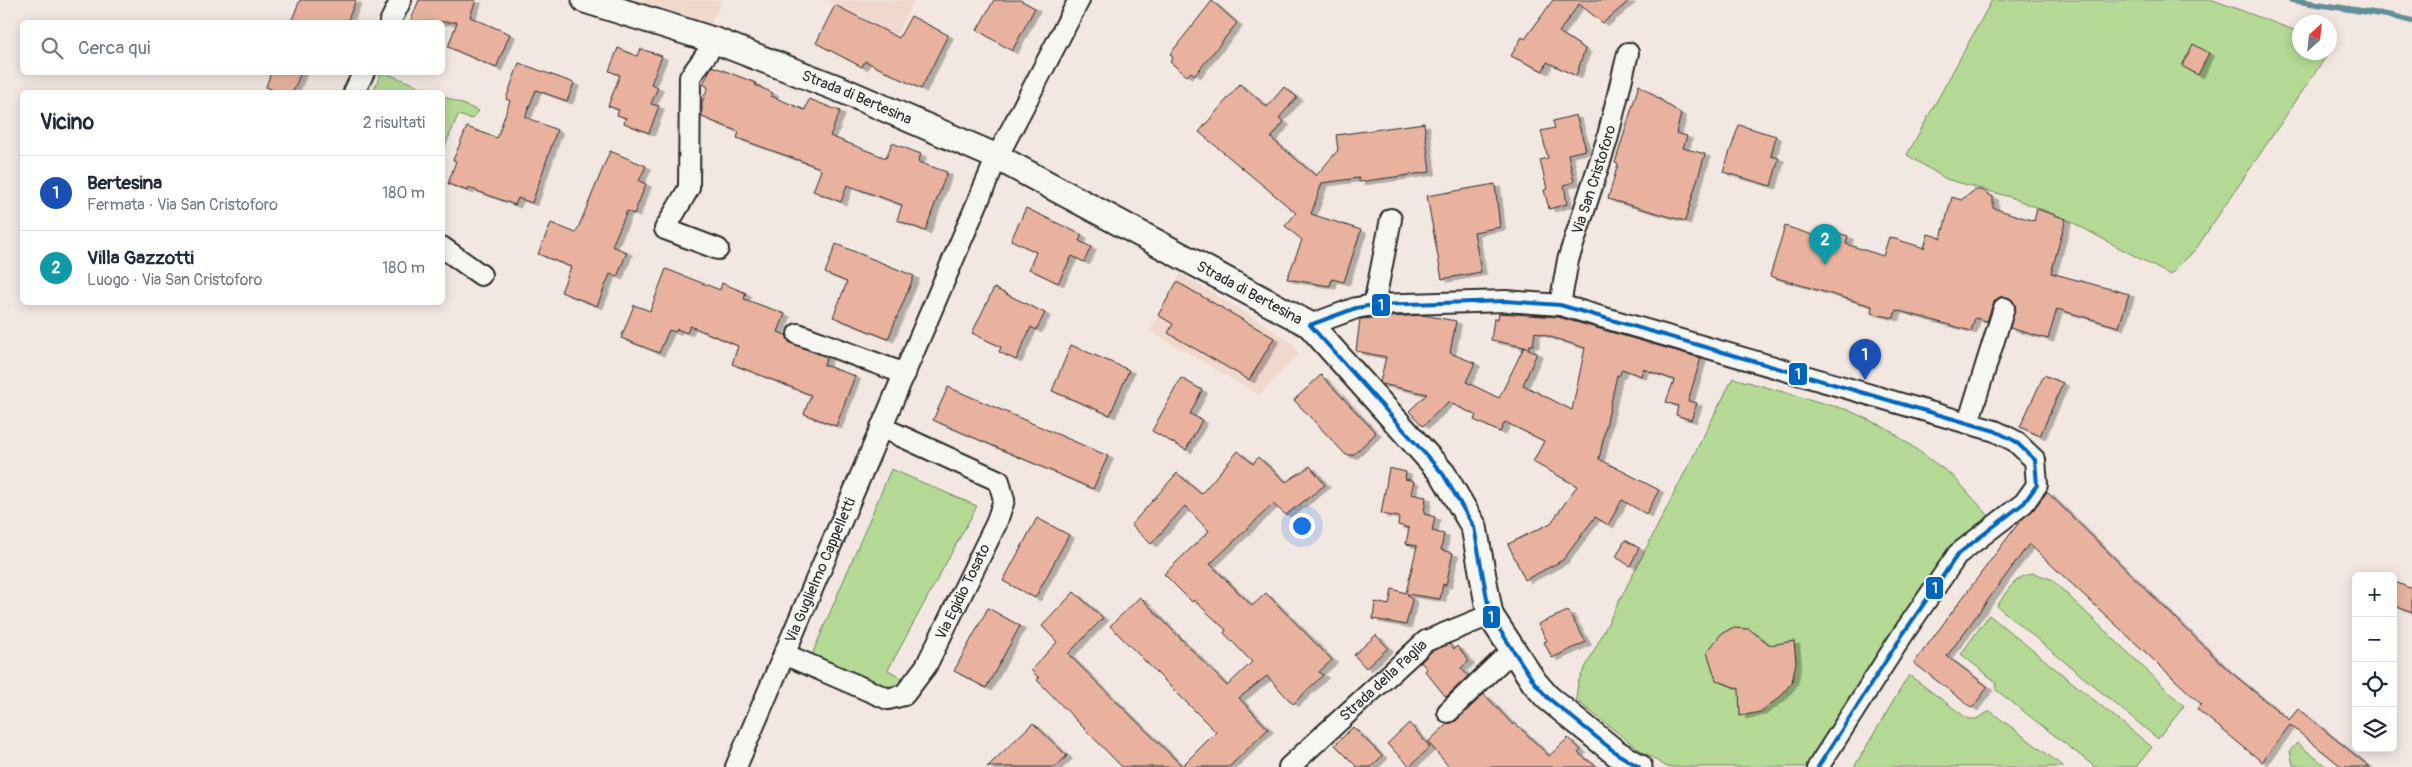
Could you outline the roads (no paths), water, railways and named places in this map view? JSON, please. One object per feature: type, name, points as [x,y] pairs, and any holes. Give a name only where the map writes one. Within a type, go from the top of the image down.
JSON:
[{"type":"street","points":[[391,20],[401,0]]},
{"type":"street","name":"Strada di Bertesina","points":[[585,0],[716,42],[842,90],[996,157],[1310,325],[1443,474],[1474,527],[1490,615],[1534,682],[1547,697],[1616,753],[1639,767]]},
{"type":"street","points":[[996,157],[1078,0]]},
{"type":"street","points":[[716,42],[690,77],[689,188],[665,229],[718,249]]},
{"type":"street","name":"Via San Cristoforo","points":[[1560,305],[1568,260],[1606,140],[1628,53]]},
{"type":"street","points":[[355,90],[362,75]]},
{"type":"street","name":"Via Guglielmo Cappelletti","points":[[736,767],[996,157]]},
{"type":"street","points":[[1374,306],[1391,219]]},
{"type":"street","points":[[445,249],[481,275]]},
{"type":"street","points":[[1310,325],[1356,308],[1374,306],[1506,301],[1560,305],[1968,423],[1994,431],[2015,441],[2035,460],[2037,486],[2024,503],[1958,554],[1903,634],[1818,767]]},
{"type":"street","points":[[1968,423],[2004,308]]},
{"type":"street","points":[[798,334],[905,374]]},
{"type":"street","name":"Via Egidio Tosato","points":[[784,654],[888,699],[904,695],[926,666],[996,524],[1004,500],[999,482],[881,428]]},
{"type":"street","name":"Strada della Paglia","points":[[1289,767],[1426,641],[1490,615]]},
{"type":"street","points":[[1448,712],[1502,660],[1516,655]]},
{"type":"waterway","points":[[2292,0],[2393,16],[2412,21]]},
{"type":"place","name":"Villa Gazzotti","points":[[1825,265]]},
{"type":"place","name":"Bertesina","points":[[1865,380]]}]
